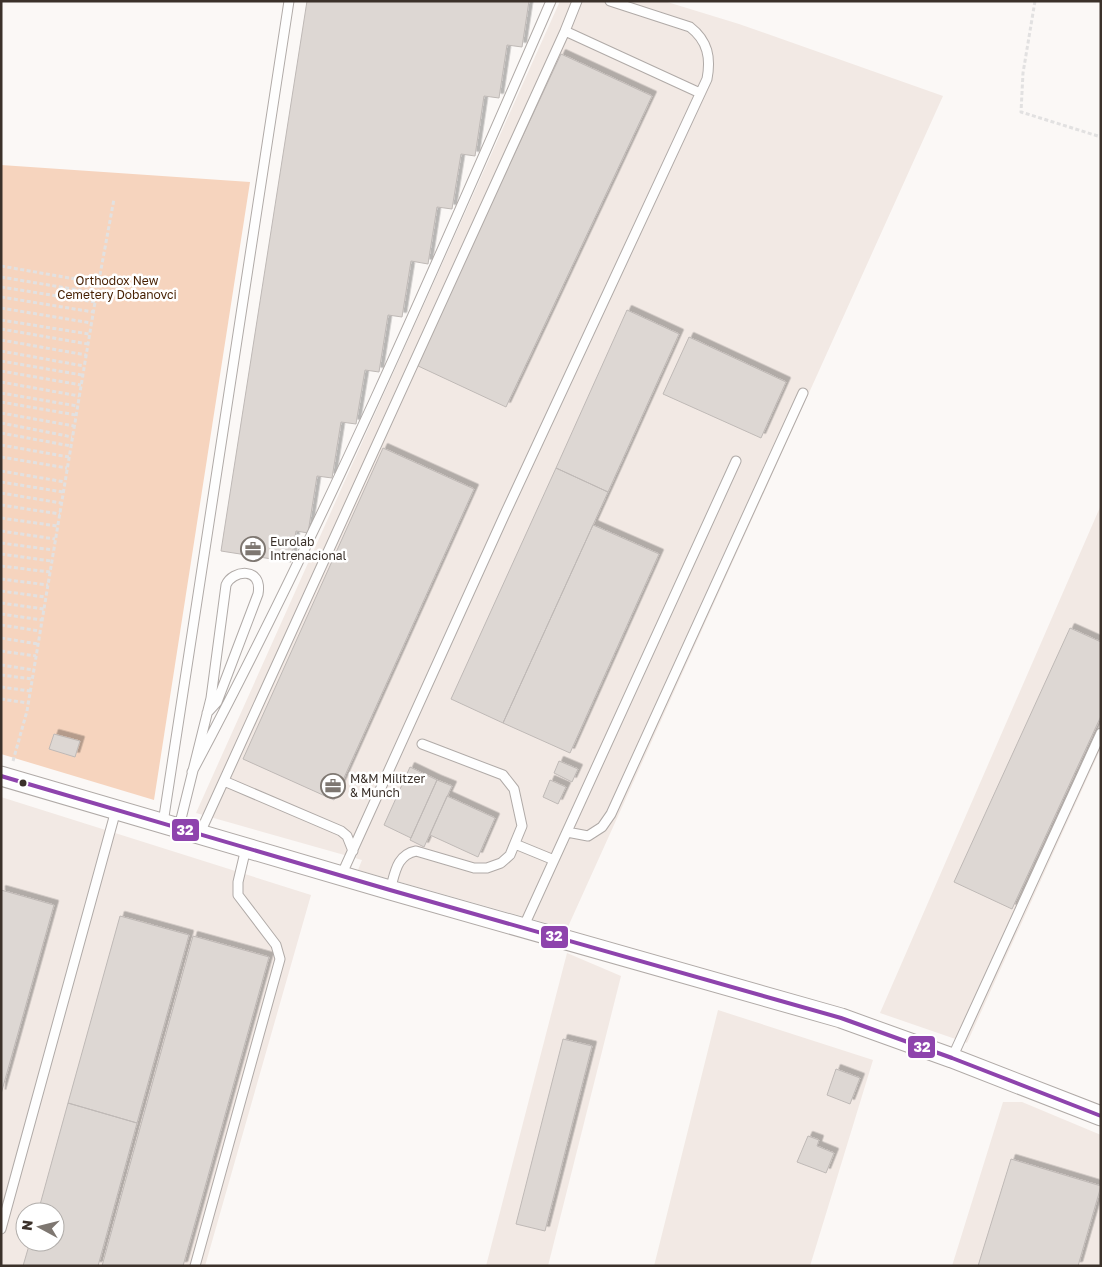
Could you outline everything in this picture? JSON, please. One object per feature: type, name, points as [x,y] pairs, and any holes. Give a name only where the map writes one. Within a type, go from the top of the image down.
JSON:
[{"type":"street","points":[[5,778],[522,929],[841,1018],[952,1058],[1101,1116]]},
{"type":"lane","points":[[171,825],[289,1]]},
{"type":"lane","points":[[171,825],[192,772],[333,493],[551,1]]},
{"type":"lane","points":[[200,834],[566,31],[577,1]]},
{"type":"lane","points":[[341,876],[504,516],[707,79],[709,57],[706,46],[699,35],[690,27],[610,1]]},
{"type":"lane","points":[[566,31],[700,94]]},
{"type":"lane","points":[[567,832],[588,836],[602,827],[611,814],[803,393]]},
{"type":"lane","points":[[522,929],[736,460]]},
{"type":"lane","points":[[192,772],[207,713],[226,585],[228,579],[234,575],[250,575],[257,578],[260,583],[258,594],[217,702],[207,713]]},
{"type":"lane","points":[[952,1058],[1101,732]]},
{"type":"lane","points":[[390,890],[400,859],[407,853],[416,851],[474,868],[487,868],[501,864],[510,855],[522,826],[520,807],[514,790],[503,775],[422,744]]},
{"type":"lane","points":[[224,781],[341,831],[347,836],[353,851]]},
{"type":"lane","points":[[1,1230],[116,810]]},
{"type":"lane","points":[[515,844],[554,860]]},
{"type":"lane","points":[[195,1266],[280,959],[276,945],[238,895],[238,882],[246,848]]},
{"type":"path","points":[[1035,1],[1023,73],[1021,112],[1101,137]]},
{"type":"path","points":[[5,778],[28,703],[94,302],[114,199]]},
{"type":"path","points":[[1,266],[98,282]]},
{"type":"path","points":[[1,277],[96,293]]},
{"type":"path","points":[[1,287],[94,302]]},
{"type":"path","points":[[1,297],[93,312]]},
{"type":"path","points":[[1,308],[91,323]]},
{"type":"path","points":[[1,320],[89,334]]},
{"type":"path","points":[[1,329],[88,344]]},
{"type":"path","points":[[1,340],[86,355]]},
{"type":"path","points":[[1,351],[84,366]]},
{"type":"path","points":[[1,361],[82,375]]},
{"type":"path","points":[[1,371],[81,385]]},
{"type":"path","points":[[1,382],[79,396]]},
{"type":"path","points":[[1,393],[77,406]]},
{"type":"path","points":[[1,402],[76,415]]},
{"type":"path","points":[[1,412],[74,426]]},
{"type":"path","points":[[1,424],[72,437]]},
{"type":"path","points":[[1,433],[71,446]]},
{"type":"path","points":[[1,445],[69,457]]},
{"type":"path","points":[[1,457],[67,468]]},
{"type":"path","points":[[1,471],[65,482]]},
{"type":"path","points":[[1,482],[63,492]]},
{"type":"path","points":[[1,493],[61,503]]},
{"type":"path","points":[[1,505],[60,514]]},
{"type":"path","points":[[1,518],[57,526]]},
{"type":"path","points":[[1,531],[55,539]]},
{"type":"path","points":[[1,543],[54,550]]},
{"type":"path","points":[[1,554],[52,561]]},
{"type":"path","points":[[1,566],[50,572]]},
{"type":"path","points":[[1,579],[48,585]]},
{"type":"path","points":[[1,591],[46,597]]},
{"type":"path","points":[[1,603],[44,609]]},
{"type":"path","points":[[1,614],[42,620]]},
{"type":"path","points":[[1,626],[40,631]]},
{"type":"path","points":[[1,638],[38,644]]},
{"type":"path","points":[[1,651],[36,656]]},
{"type":"path","points":[[1,665],[34,670]]},
{"type":"path","points":[[1,675],[32,679]]},
{"type":"path","points":[[1,687],[30,691]]},
{"type":"path","points":[[1,699],[28,703]]},
{"type":"shaded area","points":[[560,1],[664,1],[739,24],[943,96],[567,929],[358,870],[362,860],[196,813]]},
{"type":"shaded area","points":[[1101,505],[1101,748],[967,1043],[880,1013]]},
{"type":"shaded area","points":[[1,797],[311,895],[205,1266],[1,1266]]},
{"type":"shaded area","points":[[567,953],[621,976],[548,1266],[486,1266]]},
{"type":"shaded area","points":[[718,1010],[873,1060],[810,1266],[654,1266]]},
{"type":"shaded area","points":[[1003,1102],[1022,1102],[1101,1135],[1101,1266],[952,1266]]},
{"type":"green space","name":"Orthodox New Cemetery Dobanovci","points":[[1,165],[250,182],[154,800],[1,754]]},
{"type":"building","points":[[307,1],[529,1],[522,47],[507,45],[499,98],[484,96],[475,156],[461,154],[452,209],[437,207],[428,264],[411,261],[402,317],[388,315],[379,372],[365,370],[356,424],[341,422],[332,478],[317,476],[308,533],[296,531],[291,562],[221,551]]},
{"type":"building","points":[[561,54],[652,96],[506,407],[416,365]]},
{"type":"building","points":[[627,310],[679,334],[608,492],[556,468]]},
{"type":"building","points":[[689,337],[786,382],[761,438],[663,394]]},
{"type":"building","points":[[383,448],[474,489],[334,800],[243,759]]},
{"type":"building","points":[[556,468],[608,492],[503,723],[451,699]]},
{"type":"building","points":[[593,525],[659,554],[570,753],[503,723]]},
{"type":"building","points":[[1070,628],[1101,642],[1101,716],[1012,909],[954,882]]},
{"type":"building","points":[[54,734],[80,741],[75,757],[49,749]]},
{"type":"building","points":[[559,761],[578,769],[572,782],[554,773]]},
{"type":"building","points":[[410,767],[437,780],[411,838],[384,825]]},
{"type":"building","points":[[437,780],[452,786],[424,847],[410,840]]},
{"type":"building","points":[[550,780],[566,787],[558,804],[543,797]]},
{"type":"building","points":[[447,796],[495,818],[478,857],[430,835]]},
{"type":"building","points":[[1,890],[54,905],[1,1094]]},
{"type":"building","points":[[120,916],[189,935],[137,1123],[68,1103]]},
{"type":"building","points":[[193,936],[269,957],[183,1266],[102,1266]]},
{"type":"building","points":[[563,1039],[592,1046],[545,1231],[516,1224]]},
{"type":"building","points":[[836,1069],[860,1078],[850,1104],[827,1095]]},
{"type":"building","points":[[68,1103],[137,1123],[98,1266],[23,1266],[27,1252],[65,1252],[65,1202],[41,1202]]},
{"type":"building","points":[[808,1136],[819,1140],[817,1146],[834,1153],[826,1173],[797,1162]]},
{"type":"building","points":[[1011,1159],[1101,1186],[1078,1266],[978,1266]]},
{"type":"transit line","name":"32","points":[[1,776],[390,890],[841,1018],[952,1058],[1101,1116]]},
{"type":"place","name":"Eurolab Intrenacional","points":[[253,549]]},
{"type":"place","name":"M&M Militzer & Munch","points":[[333,786]]}]
